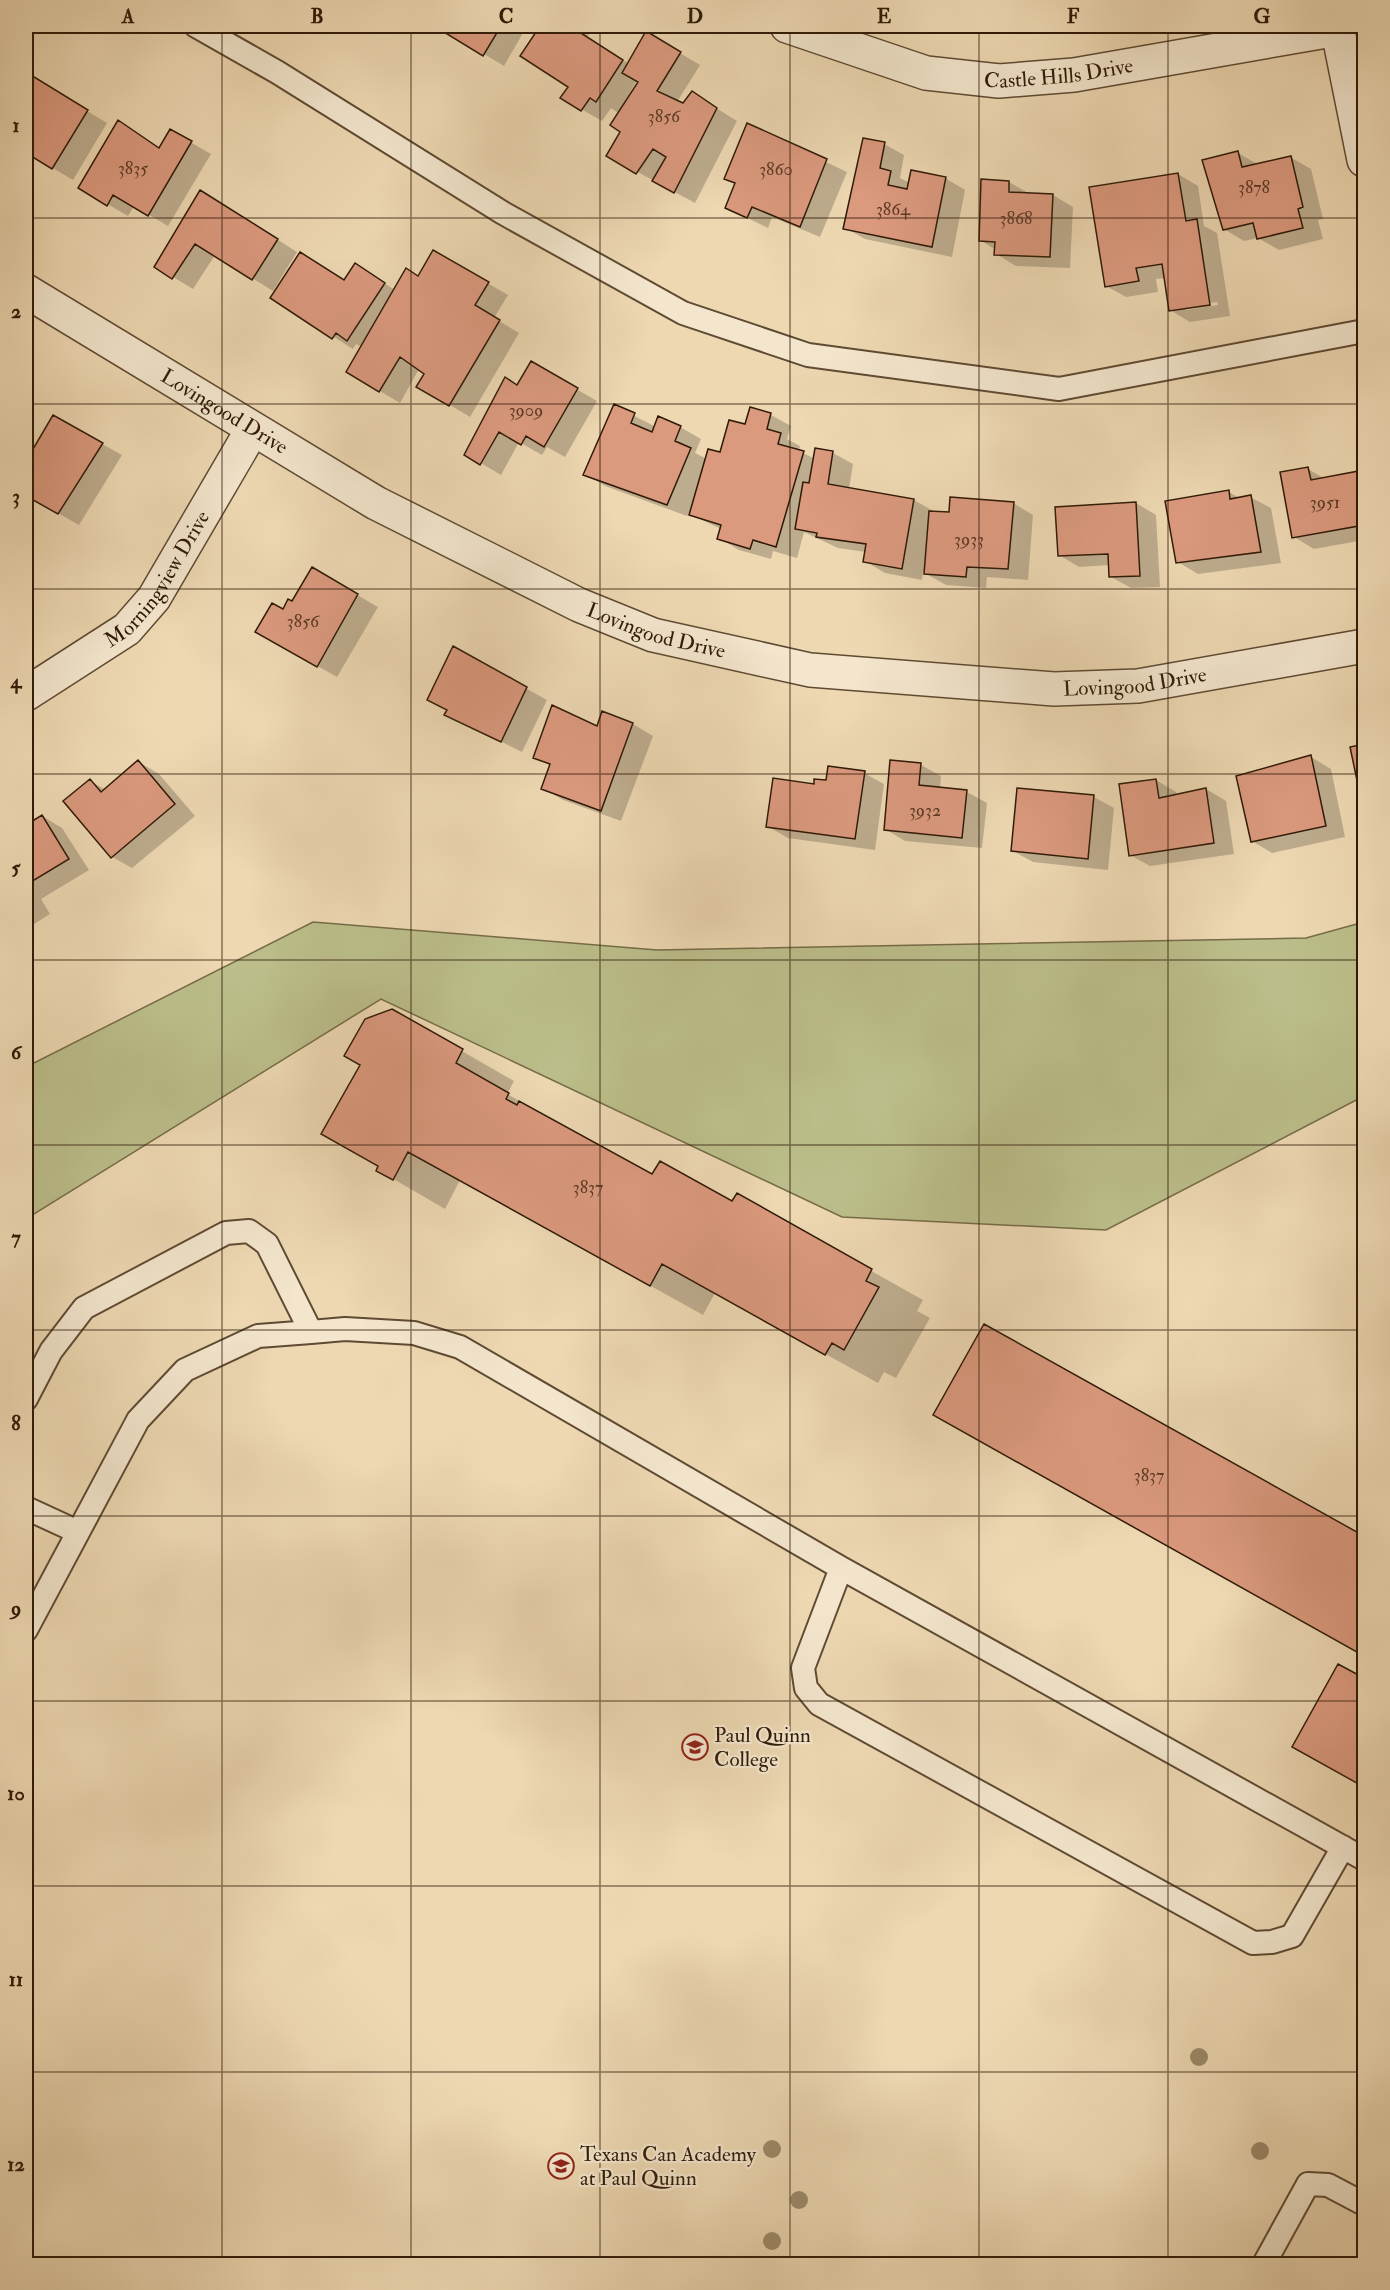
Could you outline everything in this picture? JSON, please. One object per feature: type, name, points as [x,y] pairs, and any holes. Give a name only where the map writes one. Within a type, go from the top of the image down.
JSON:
[{"type":"street","name":"Castle Hills Drive","points":[[787,26],[926,73],[999,81],[1074,75],[1342,27]]},
{"type":"street","points":[[1342,27],[1365,160]]},
{"type":"street","name":"Lovingood Drive","points":[[26,291],[252,430],[376,503],[579,605],[653,635],[810,670],[1054,689],[1138,686],[1365,646]]},
{"type":"street","name":"Morningview Drive","points":[[26,693],[127,629],[154,597],[252,430]]},
{"type":"lane","points":[[196,26],[277,72],[503,213],[683,313],[808,355],[1059,389],[1365,331]]},
{"type":"lane","points":[[26,1399],[51,1351],[84,1308],[226,1233],[249,1231],[267,1244],[311,1332]]},
{"type":"lane","points":[[26,1630],[138,1420],[185,1370],[258,1336],[345,1329],[414,1333],[460,1347],[841,1568],[1365,1859]]},
{"type":"lane","points":[[26,1508],[78,1532]]},
{"type":"lane","points":[[841,1568],[803,1668],[806,1688],[819,1704],[1253,1943],[1272,1942],[1292,1936],[1343,1847]]},
{"type":"lane","points":[[1264,2265],[1308,2184],[1328,2184],[1365,2204]]},
{"type":"green space","points":[[313,922],[657,950],[1306,938],[1364,922],[1364,1096],[1106,1230],[842,1217],[381,999],[26,1219],[26,1067]]},
{"type":"building","points":[[434,26],[501,26],[483,56]]},
{"type":"building","points":[[540,26],[570,26],[623,60],[596,102],[590,98],[581,111],[560,98],[568,87],[520,56]]},
{"type":"building","points":[[646,31],[681,52],[657,91],[683,103],[692,91],[717,108],[674,193],[652,181],[666,157],[653,149],[636,174],[606,156],[620,132],[610,125],[638,82],[622,73]]},
{"type":"building","points":[[26,72],[88,110],[52,169],[26,153],[31,140],[26,135]]},
{"type":"building","points":[[118,120],[159,148],[170,129],[192,141],[148,216],[113,195],[107,206],[78,188]]},
{"type":"building","points":[[747,123],[827,159],[800,227],[752,207],[747,218],[725,208],[735,183],[724,179]]},
{"type":"building","points":[[863,138],[885,142],[880,168],[891,171],[888,185],[907,189],[911,170],[946,177],[932,247],[843,229]]},
{"type":"building","points":[[1238,151],[1242,167],[1291,156],[1303,207],[1298,209],[1303,228],[1257,239],[1253,223],[1223,230],[1202,160]]},
{"type":"building","points":[[1178,173],[1186,221],[1197,219],[1210,305],[1169,311],[1162,264],[1136,268],[1139,281],[1105,287],[1089,187]]},
{"type":"building","points":[[981,179],[1009,181],[1009,192],[1053,194],[1050,257],[994,255],[995,242],[979,241]]},
{"type":"building","points":[[200,190],[278,239],[252,280],[195,244],[172,279],[154,267]]},
{"type":"building","points":[[433,250],[489,282],[475,305],[500,320],[449,406],[416,387],[424,374],[400,357],[379,392],[346,372],[406,268],[418,276]]},
{"type":"building","points":[[300,252],[344,280],[355,263],[385,283],[347,341],[336,333],[332,339],[270,298]]},
{"type":"building","points":[[531,361],[578,388],[544,447],[526,436],[521,445],[499,432],[480,465],[464,455],[505,377],[517,385]]},
{"type":"building","points":[[614,404],[635,413],[631,423],[652,432],[658,416],[681,426],[675,441],[691,448],[667,505],[583,475]]},
{"type":"building","points":[[750,407],[771,413],[767,429],[781,433],[778,444],[804,451],[776,547],[753,540],[750,549],[717,539],[721,525],[689,515],[708,449],[720,452],[729,420],[745,424]]},
{"type":"building","points":[[53,415],[103,443],[58,514],[26,496],[26,461]]},
{"type":"building","points":[[815,448],[833,451],[828,484],[914,499],[902,569],[863,562],[866,544],[816,537],[817,533],[795,529],[803,482],[809,483]]},
{"type":"building","points":[[1308,467],[1311,480],[1364,470],[1364,525],[1292,538],[1280,472]]},
{"type":"building","points":[[1229,490],[1230,499],[1251,495],[1261,552],[1176,563],[1165,501]]},
{"type":"building","points":[[950,497],[1014,502],[1008,569],[967,567],[966,577],[924,574],[929,511],[949,512]]},
{"type":"building","points":[[1136,502],[1140,576],[1109,577],[1108,554],[1058,556],[1055,507]]},
{"type":"building","points":[[312,567],[358,594],[317,667],[255,632],[272,603],[283,609],[288,599],[292,601]]},
{"type":"building","points":[[453,646],[527,687],[501,742],[444,715],[447,710],[427,700]]},
{"type":"building","points":[[552,705],[597,726],[602,711],[633,723],[601,811],[541,789],[550,764],[533,758]]},
{"type":"building","points":[[1364,744],[1364,808],[1363,809],[1350,747]]},
{"type":"building","points":[[1311,755],[1326,826],[1251,842],[1236,776]]},
{"type":"building","points":[[138,760],[175,804],[111,858],[63,801],[90,779],[101,792]]},
{"type":"building","points":[[890,760],[921,763],[919,785],[967,790],[962,838],[884,830]]},
{"type":"building","points":[[828,766],[865,771],[855,839],[766,827],[773,778],[814,784],[814,779],[826,780]]},
{"type":"building","points":[[1156,779],[1159,798],[1206,788],[1214,843],[1129,856],[1119,784]]},
{"type":"building","points":[[1017,788],[1094,795],[1088,859],[1011,851]]},
{"type":"building","points":[[42,815],[69,859],[26,885],[26,825]]},
{"type":"building","points":[[392,1009],[463,1049],[456,1063],[509,1093],[506,1099],[517,1105],[519,1101],[652,1174],[660,1161],[732,1201],[737,1193],[872,1269],[866,1281],[879,1287],[844,1350],[832,1343],[825,1355],[662,1264],[650,1286],[408,1152],[393,1180],[376,1171],[378,1166],[321,1134],[360,1065],[344,1056],[365,1019]]},
{"type":"building","points":[[984,1324],[1364,1536],[1364,1656],[933,1415]]},
{"type":"building","points":[[1338,1664],[1364,1678],[1364,1787],[1292,1747]]},
{"type":"place","name":"Paul Quinn College","points":[[695,1747]]},
{"type":"place","name":"Texans Can Academy at Paul Quinn","points":[[561,2166]]}]
